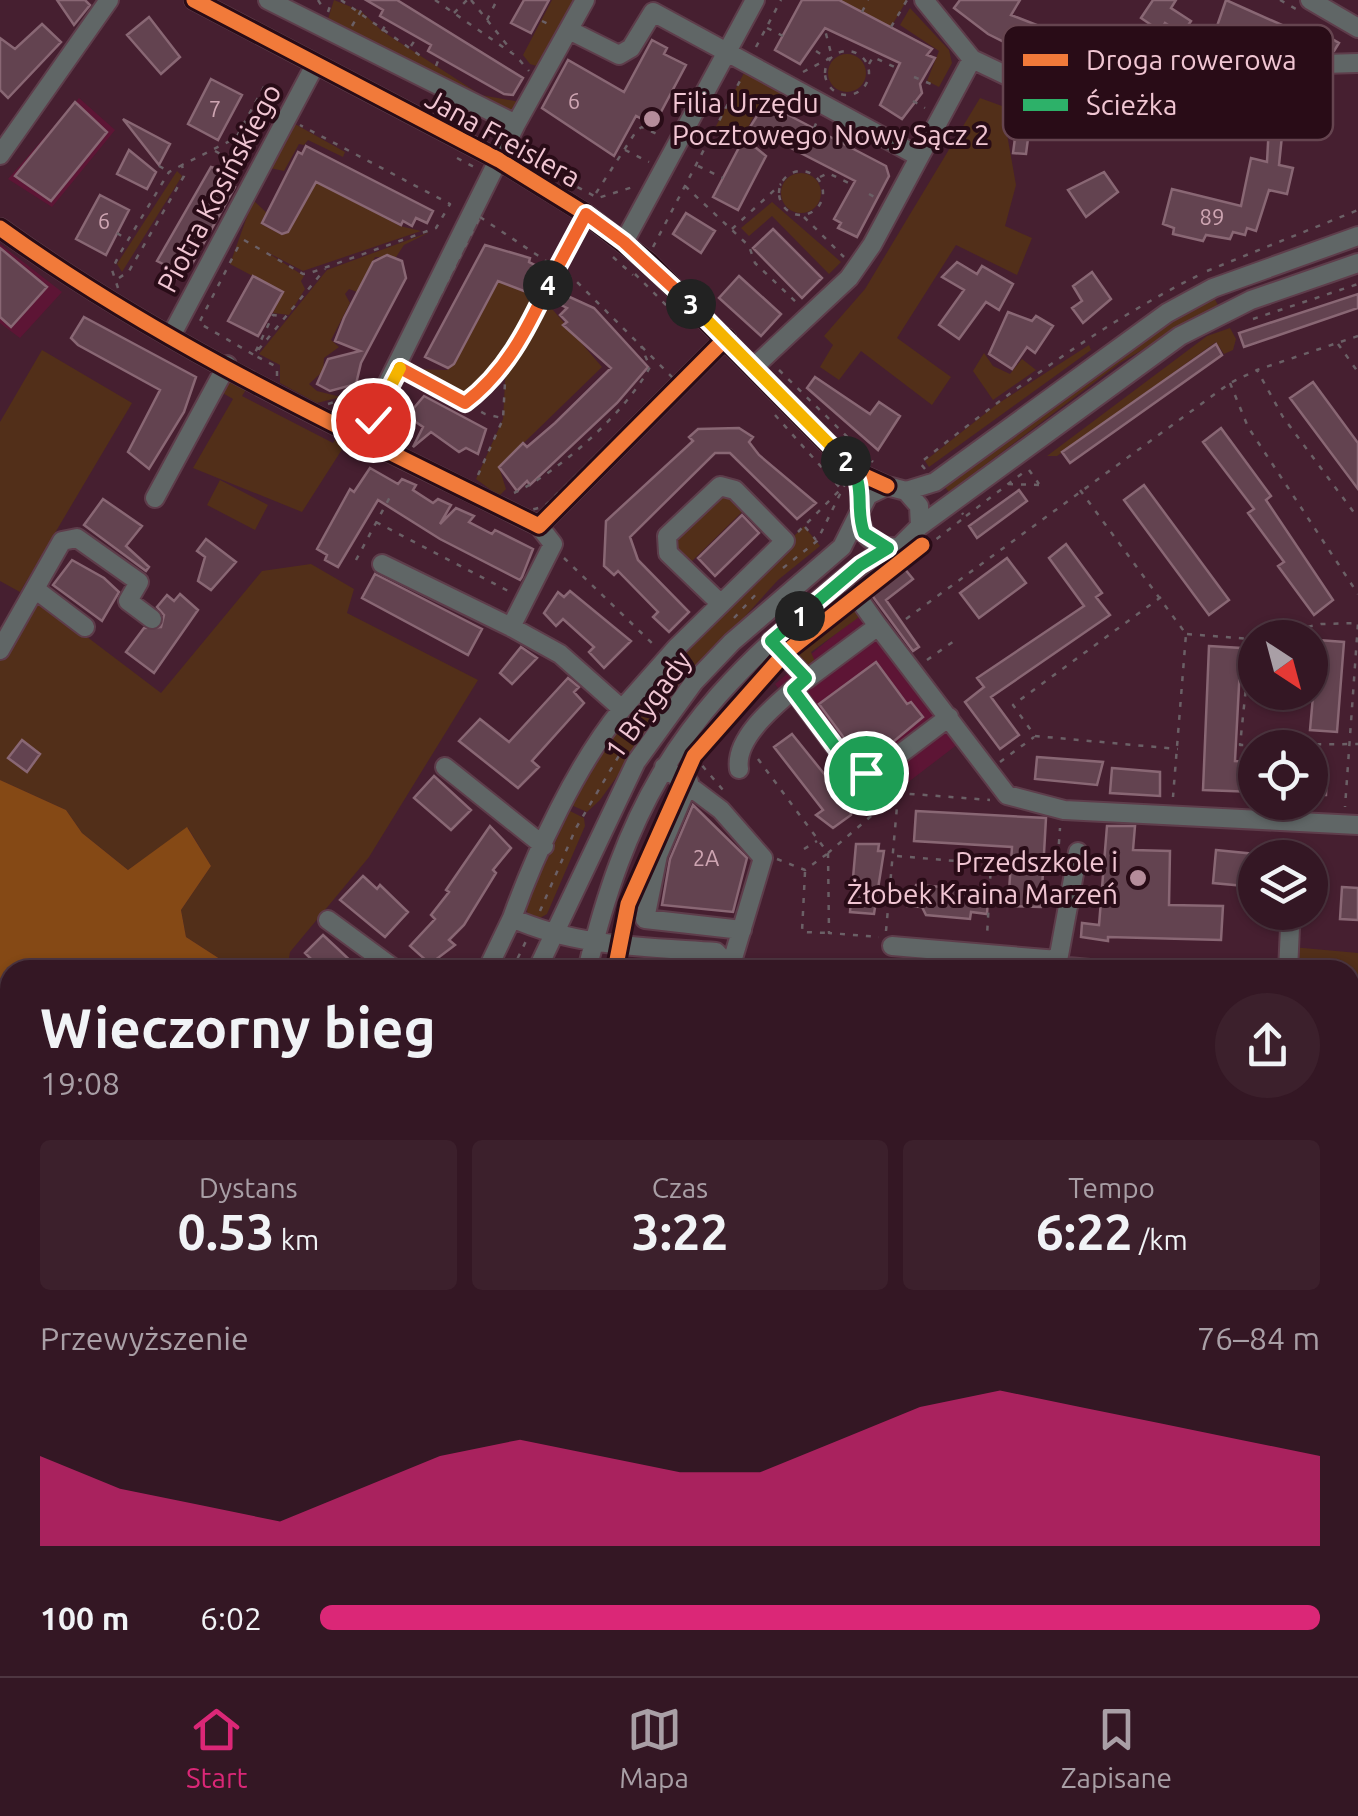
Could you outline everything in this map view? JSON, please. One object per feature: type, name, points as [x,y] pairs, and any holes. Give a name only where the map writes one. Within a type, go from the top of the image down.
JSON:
[{"type":"street","points":[[0,155],[110,0]]},
{"type":"street","name":"Jana Freislera","points":[[194,0],[314,67],[500,160],[586,214],[624,242],[726,338],[764,365],[856,472],[886,486]]},
{"type":"street","points":[[268,0],[516,124]]},
{"type":"street","points":[[361,437],[516,124],[585,0]]},
{"type":"street","points":[[624,242],[755,0]]},
{"type":"street","points":[[924,0],[972,58],[1003,74]]},
{"type":"street","points":[[1310,0],[1358,28]]},
{"type":"street","points":[[569,30],[620,55],[631,48],[649,6],[727,54],[918,156]]},
{"type":"street","points":[[764,365],[849,278],[972,58]]},
{"type":"street","points":[[1333,65],[1358,64]]},
{"type":"street","name":"Piotra Kosińskiego","points":[[171,336],[314,67]]},
{"type":"street","points":[[0,228],[61,273],[171,336],[539,526],[550,536],[552,546],[511,627]]},
{"type":"street","points":[[861,508],[886,486],[906,490],[934,482],[1167,313],[1212,288],[1358,236]]},
{"type":"street","points":[[856,472],[864,533],[888,548],[908,542],[921,536],[1180,336],[1251,300],[1358,263]]},
{"type":"street","points":[[539,526],[726,338]]},
{"type":"street","points":[[155,498],[227,366]]},
{"type":"street","points":[[492,960],[600,736],[720,603],[785,541],[735,490],[720,486],[665,543],[668,552],[720,603]]},
{"type":"street","points":[[906,490],[919,506],[921,536]]},
{"type":"street","name":"1 Brygady","points":[[541,960],[636,762],[664,722],[732,642],[842,547],[861,508]]},
{"type":"street","points":[[0,650],[62,541],[77,538],[139,582],[128,601],[152,619]]},
{"type":"street","name":"1 Brygady","points":[[590,960],[621,848],[664,767],[713,702],[781,650],[860,565],[888,548]]},
{"type":"street","points":[[382,564],[560,654],[622,709]]},
{"type":"street","points":[[36,589],[85,627]]},
{"type":"street","points":[[858,597],[1007,795],[1064,810],[1358,826]]},
{"type":"street","points":[[739,769],[737,757],[746,742],[800,684],[878,626]]},
{"type":"street","points":[[781,650],[852,769],[866,773],[879,770],[949,717]]},
{"type":"street","points":[[664,767],[687,780],[764,858],[734,960]]},
{"type":"street","points":[[445,768],[544,846]]},
{"type":"street","points":[[687,780],[658,855],[645,919],[651,924],[742,930]]},
{"type":"street","points":[[1059,960],[1078,852]]},
{"type":"street","points":[[512,918],[553,934],[594,942],[716,952],[725,960]]},
{"type":"street","points":[[328,920],[382,960]]},
{"type":"street","points":[[1288,960],[1290,930]]},
{"type":"street","points":[[892,946],[1008,960]]},
{"type":"path","points":[[318,0],[328,19]]},
{"type":"path","points":[[341,0],[448,75]]},
{"type":"path","points":[[434,0],[516,56]]},
{"type":"path","points":[[453,13],[469,0],[534,77],[540,67]]},
{"type":"path","points":[[487,20],[498,0]]},
{"type":"path","points":[[653,246],[781,0]]},
{"type":"path","points":[[862,12],[868,0]]},
{"type":"path","points":[[891,27],[907,0]]},
{"type":"path","points":[[327,14],[333,1]]},
{"type":"path","points":[[349,32],[365,4]]},
{"type":"path","points":[[382,31],[388,20]]},
{"type":"path","points":[[766,28],[784,36]]},
{"type":"path","points":[[799,75],[830,58],[850,51],[862,56],[868,66],[868,80],[860,91],[839,93],[826,77],[830,58],[825,30]]},
{"type":"path","points":[[404,61],[416,36]]},
{"type":"path","points":[[816,52],[830,58]]},
{"type":"path","points":[[868,66],[874,57],[900,70]]},
{"type":"path","points":[[914,76],[943,92]]},
{"type":"path","points":[[236,138],[266,83]]},
{"type":"path","points":[[786,95],[793,99]]},
{"type":"path","points":[[914,101],[931,112]]},
{"type":"path","points":[[250,113],[252,130]]},
{"type":"path","points":[[821,113],[828,116]]},
{"type":"path","points":[[242,239],[305,274],[436,228],[450,204],[293,121]]},
{"type":"path","points":[[244,124],[268,136]]},
{"type":"path","points":[[465,403],[490,384],[506,364],[623,149],[642,127],[664,137]]},
{"type":"path","points":[[116,294],[117,279],[112,270],[169,172],[252,130]]},
{"type":"path","points":[[712,132],[740,146]]},
{"type":"path","points":[[623,149],[650,163]]},
{"type":"path","points":[[214,150],[248,169]]},
{"type":"path","points":[[117,279],[129,272],[184,176],[182,164]]},
{"type":"path","points":[[695,164],[723,178]]},
{"type":"path","points":[[158,166],[169,172]]},
{"type":"path","points":[[732,228],[796,172],[818,179],[828,173],[854,186]]},
{"type":"path","points":[[802,215],[815,210],[822,200],[818,179]]},
{"type":"path","points":[[782,183],[783,206],[802,215],[849,262]]},
{"type":"path","points":[[684,185],[750,246],[755,263],[803,310]]},
{"type":"path","points":[[869,194],[884,199]]},
{"type":"path","points":[[1208,272],[1358,210]]},
{"type":"path","points":[[480,217],[556,267],[674,378],[546,506],[522,510],[377,434],[373,420],[480,217]]},
{"type":"path","points":[[248,228],[199,323],[277,367],[276,384]]},
{"type":"path","points":[[117,233],[128,240]]},
{"type":"path","points":[[607,252],[634,276]]},
{"type":"path","points":[[254,355],[325,268]]},
{"type":"path","points":[[305,274],[307,288]]},
{"type":"path","points":[[1248,320],[1358,284]]},
{"type":"path","points":[[254,355],[273,315],[288,317]]},
{"type":"path","points":[[906,618],[1230,383],[1358,336]]},
{"type":"path","points":[[1337,343],[1358,372]]},
{"type":"path","points":[[501,500],[536,483],[634,395],[650,368],[640,344]]},
{"type":"path","points":[[473,486],[503,416],[506,364]]},
{"type":"path","points":[[764,365],[871,458]]},
{"type":"path","points":[[400,367],[498,420],[503,416]]},
{"type":"path","points":[[1257,370],[1282,418],[1358,518]]},
{"type":"path","points":[[1230,383],[1248,427],[1358,594]]},
{"type":"path","points":[[318,408],[375,388]]},
{"type":"path","points":[[588,436],[602,451]]},
{"type":"path","points":[[563,458],[579,473]]},
{"type":"path","points":[[965,517],[1028,468],[1040,485],[1008,484]]},
{"type":"path","points":[[536,483],[552,500]]},
{"type":"path","points":[[1080,490],[1186,634],[1171,818]]},
{"type":"path","points":[[356,560],[390,495]]},
{"type":"path","points":[[376,522],[520,594]]},
{"type":"path","points":[[804,526],[817,542]]},
{"type":"path","points":[[687,780],[694,756],[781,650],[858,597],[921,536]]},
{"type":"path","points":[[1160,597],[1012,705],[1035,736],[1178,749]]},
{"type":"path","points":[[1328,624],[1358,622],[1345,808]]},
{"type":"path","points":[[1186,634],[1238,637]]},
{"type":"path","points":[[697,759],[781,650]]},
{"type":"path","points":[[1245,710],[1240,745],[1358,744]]},
{"type":"path","points":[[805,870],[802,932],[886,938],[896,856],[898,793]]},
{"type":"path","points":[[1293,840],[1294,833]]},
{"type":"path","points":[[804,849],[818,840]]},
{"type":"path","points":[[828,853],[828,933]]},
{"type":"path","points":[[896,856],[992,864],[986,948]]},
{"type":"path","points":[[617,960],[621,944]]},
{"type":"shaded area","points":[[334,0],[361,11],[382,31],[481,95],[520,102],[513,113],[349,32],[328,19]]},
{"type":"shaded area","points":[[552,0],[576,0],[540,67],[530,64],[523,55]]},
{"type":"shaded area","points":[[839,0],[907,0],[891,27]]},
{"type":"shaded area","points":[[910,8],[949,50],[952,63],[939,87],[927,81],[939,51],[900,25]]},
{"type":"shaded area","points":[[847,54],[861,59],[866,73],[861,87],[847,92],[833,87],[828,73],[833,59]]},
{"type":"shaded area","points":[[744,73],[786,95],[780,106],[763,98],[741,141],[715,128]]},
{"type":"shaded area","points":[[79,98],[115,130],[52,207],[8,179]]},
{"type":"shaded area","points":[[980,98],[1002,106],[1003,140],[1008,140],[1016,185],[1005,226],[1032,238],[1017,275],[956,245],[897,338],[951,377],[932,405],[861,351],[839,380],[820,367],[833,345],[824,336],[865,289]]},
{"type":"shaded area","points":[[295,124],[345,152],[343,157],[308,140],[299,144],[284,171],[270,168]]},
{"type":"shaded area","points":[[177,171],[182,176],[122,272],[117,264]]},
{"type":"shaded area","points":[[801,173],[815,179],[821,193],[815,207],[801,213],[787,207],[781,193],[787,179]]},
{"type":"shaded area","points":[[317,181],[400,226],[421,231],[303,271],[265,251],[304,276],[301,281],[305,289],[289,315],[273,313],[283,292],[230,264],[253,200],[267,213],[261,224],[282,235]]},
{"type":"shaded area","points":[[772,202],[841,262],[829,274],[772,216],[749,236],[741,228]]},
{"type":"shaded area","points":[[430,232],[404,245],[396,257],[375,257],[357,292],[349,289],[345,294],[350,303],[331,340],[339,347],[324,358],[323,371],[309,384],[317,391],[341,397],[317,403],[280,383],[280,365],[259,354],[327,270]]},
{"type":"shaded area","points":[[0,244],[62,292],[20,338],[0,323]]},
{"type":"shaded area","points":[[499,281],[542,297],[497,373],[465,403],[403,369],[447,370],[454,364]]},
{"type":"shaded area","points":[[1213,296],[1218,305],[1120,363],[949,492],[943,485],[1160,328]]},
{"type":"shaded area","points":[[547,303],[602,367],[499,467],[506,489],[499,496],[476,479],[503,419],[506,364]]},
{"type":"shaded area","points":[[1230,328],[1236,339],[1233,350],[1224,354],[1216,342],[1057,456],[1047,456],[1207,336]]},
{"type":"shaded area","points":[[1089,345],[1091,350],[929,467],[925,461],[996,405]]},
{"type":"shaded area","points":[[42,350],[132,403],[20,592],[0,581],[0,422]]},
{"type":"shaded area","points":[[984,353],[993,366],[1010,374],[1022,359],[1036,370],[993,400],[973,371]]},
{"type":"shaded area","points":[[228,376],[249,385],[242,396],[333,443],[338,435],[348,440],[302,512],[193,468],[233,399],[221,392]]},
{"type":"shaded area","points":[[220,480],[268,505],[255,530],[207,505]]},
{"type":"shaded area","points":[[728,493],[744,510],[690,563],[673,548],[672,538],[706,503]]},
{"type":"shaded area","points":[[804,526],[820,546],[778,580],[689,678],[670,661]]},
{"type":"shaded area","points":[[311,564],[354,589],[347,613],[478,680],[369,857],[290,952],[289,960],[222,960],[186,937],[181,910],[211,866],[188,828],[128,870],[82,833],[66,810],[0,780],[0,661],[34,601],[41,602],[161,693],[262,571]]},
{"type":"shaded area","points":[[855,604],[862,615],[811,652],[816,664],[802,664],[793,655]]},
{"type":"shaded area","points":[[861,613],[958,744],[890,796],[859,794],[775,684]]},
{"type":"shaded area","points":[[670,665],[686,681],[600,800],[587,812],[571,805],[614,731]]},
{"type":"shaded area","points":[[0,780],[66,810],[82,833],[128,870],[187,827],[211,866],[181,910],[186,937],[222,960],[0,960]]},
{"type":"shaded area","points":[[570,811],[584,818],[585,826],[547,914],[538,919],[528,917],[526,903]]},
{"type":"shaded area","points":[[1292,947],[1358,953],[1358,960],[1291,960]]},
{"type":"building","points":[[57,0],[85,0],[90,5],[74,25]]},
{"type":"building","points":[[366,0],[397,0],[523,78],[513,95],[504,94],[428,51],[431,45],[380,16],[383,10]]},
{"type":"building","points":[[524,0],[549,0],[531,33],[511,23]]},
{"type":"building","points":[[802,0],[839,0],[932,49],[927,55],[935,58],[920,84],[922,93],[902,119],[880,105],[900,63],[825,28],[800,64],[775,50]]},
{"type":"building","points":[[960,0],[1020,0],[1011,15],[1037,25],[1003,25],[1003,42],[954,8]]},
{"type":"building","points":[[1153,0],[1176,0],[1171,8],[1191,21],[1188,25],[1151,25],[1141,18]]},
{"type":"building","points":[[1226,0],[1282,25],[1217,25]]},
{"type":"building","points":[[149,17],[180,57],[161,74],[127,35]]},
{"type":"building","points":[[42,24],[61,42],[8,98],[0,90],[0,38],[15,49]]},
{"type":"building","points":[[652,40],[667,48],[664,54],[686,65],[654,125],[636,116],[614,156],[542,108],[568,60],[624,92]]},
{"type":"building","points":[[211,79],[242,95],[218,140],[188,124]]},
{"type":"building","points":[[75,102],[107,132],[51,201],[15,176]]},
{"type":"building","points":[[771,106],[886,166],[889,176],[857,237],[838,228],[841,223],[834,219],[855,181],[750,127],[762,108]]},
{"type":"building","points":[[123,119],[170,144],[159,165]]},
{"type":"building","points":[[744,138],[766,156],[738,210],[713,197]]},
{"type":"building","points":[[1015,140],[1028,140],[1026,154],[1013,153]]},
{"type":"building","points":[[1268,140],[1282,140],[1279,165],[1293,168],[1287,194],[1269,190],[1256,231],[1247,228],[1245,235],[1233,232],[1230,239],[1206,235],[1203,241],[1173,234],[1174,228],[1163,224],[1172,189],[1241,206],[1251,158],[1267,162]]},
{"type":"building","points":[[306,146],[433,211],[427,223],[416,218],[412,226],[403,221],[401,225],[316,182],[288,232],[282,234],[262,223],[298,152],[302,154]]},
{"type":"building","points":[[129,150],[156,172],[147,189],[117,174]]},
{"type":"building","points":[[211,167],[236,174],[230,184],[235,187],[191,266],[182,268],[176,278],[164,272],[167,266],[157,261]]},
{"type":"building","points":[[1104,172],[1118,192],[1086,217],[1068,190]]},
{"type":"building","points":[[100,195],[129,210],[106,255],[76,239]]},
{"type":"building","points":[[686,213],[715,231],[701,253],[673,234]]},
{"type":"building","points":[[773,229],[822,278],[802,298],[753,248]]},
{"type":"building","points":[[485,245],[530,258],[529,262],[539,267],[535,282],[529,293],[498,281],[454,364],[448,368],[425,357]]},
{"type":"building","points":[[0,248],[47,287],[11,327],[0,317]]},
{"type":"building","points":[[387,255],[402,261],[406,278],[361,363],[356,384],[330,391],[317,384],[328,359],[360,351],[335,341],[344,318],[373,262]]},
{"type":"building","points":[[957,262],[977,274],[982,266],[1013,284],[999,310],[986,302],[959,339],[939,325],[964,290],[942,277]]},
{"type":"building","points":[[1092,272],[1111,299],[1083,323],[1072,308],[1082,301],[1073,286]]},
{"type":"building","points":[[253,276],[283,292],[258,336],[228,321]]},
{"type":"building","points":[[739,276],[781,314],[761,336],[719,298]]},
{"type":"building","points":[[563,294],[594,308],[648,367],[617,403],[530,485],[527,481],[517,491],[499,467],[523,443],[527,447],[555,423],[611,368],[563,325],[567,322],[560,315],[567,308],[555,302]]},
{"type":"building","points":[[1358,294],[1358,308],[1244,347],[1239,333]]},
{"type":"building","points":[[1008,312],[1032,321],[1036,316],[1053,326],[1035,353],[1027,347],[1012,369],[989,354]]},
{"type":"building","points":[[84,317],[196,377],[184,412],[149,469],[128,452],[160,390],[78,345],[71,338]]},
{"type":"building","points":[[1216,344],[1222,355],[1070,463],[1062,452]]},
{"type":"building","points":[[815,377],[870,414],[879,402],[900,416],[878,450],[807,388]]},
{"type":"building","points":[[1313,382],[1358,443],[1358,489],[1290,398]]},
{"type":"building","points":[[424,396],[486,429],[478,454],[466,448],[459,452],[431,432],[413,447],[423,427],[407,416]]},
{"type":"building","points":[[739,428],[753,437],[749,442],[759,455],[816,503],[797,519],[730,453],[715,453],[630,537],[638,560],[689,612],[669,632],[653,617],[658,612],[618,571],[614,575],[604,566],[606,521],[693,441],[689,437],[698,429]]},
{"type":"building","points":[[1221,428],[1271,496],[1266,500],[1333,600],[1314,615],[1278,566],[1284,562],[1248,513],[1254,509],[1203,442]]},
{"type":"building","points":[[370,468],[398,484],[402,479],[416,485],[413,490],[433,503],[438,499],[451,505],[440,524],[456,508],[474,516],[469,522],[533,549],[520,580],[440,539],[378,500],[338,567],[325,560],[327,555],[317,549],[350,489],[354,492]]},
{"type":"building","points":[[1144,485],[1229,600],[1209,615],[1124,500]]},
{"type":"building","points":[[1019,490],[1027,501],[977,538],[969,526]]},
{"type":"building","points":[[103,499],[142,526],[126,546],[149,567],[146,571],[84,525]]},
{"type":"building","points":[[742,515],[759,533],[715,576],[698,558]]},
{"type":"building","points":[[206,539],[236,562],[211,590],[198,581],[205,557],[197,551]]},
{"type":"building","points":[[1066,544],[1102,593],[1096,597],[1110,615],[991,697],[1019,735],[1000,749],[965,702],[984,687],[977,678],[1084,606],[1049,558]]},
{"type":"building","points":[[1007,558],[1026,583],[979,618],[960,593]]},
{"type":"building","points":[[72,560],[104,578],[119,592],[102,621],[53,585]]},
{"type":"building","points":[[904,568],[913,579],[886,600],[919,647],[913,651],[871,594]]},
{"type":"building","points":[[375,574],[482,629],[468,655],[362,598]]},
{"type":"building","points":[[570,591],[631,641],[604,668],[589,652],[594,647],[563,619],[556,626],[544,613],[558,592],[564,597]]},
{"type":"building","points":[[180,594],[198,610],[154,673],[126,652],[144,628],[161,627],[164,615],[157,607],[167,595],[174,601]]},
{"type":"building","points":[[1328,641],[1344,642],[1337,732],[1310,730],[1312,710],[1328,710]]},
{"type":"building","points":[[1209,646],[1238,648],[1238,791],[1203,790]]},
{"type":"building","points":[[521,647],[537,658],[512,684],[500,673]]},
{"type":"building","points":[[876,662],[907,704],[911,702],[923,717],[875,757],[858,757],[819,704]]},
{"type":"building","points":[[568,678],[579,687],[574,692],[584,703],[532,761],[539,767],[518,788],[459,741],[480,719],[509,742]]},
{"type":"building","points":[[792,734],[850,806],[851,815],[833,828],[816,815],[823,810],[774,747]]},
{"type":"building","points":[[22,740],[40,754],[27,772],[8,758]]},
{"type":"building","points":[[1037,757],[1103,762],[1097,785],[1035,779]]},
{"type":"building","points":[[1112,768],[1160,772],[1160,796],[1110,793]]},
{"type":"building","points":[[434,776],[471,810],[451,830],[414,798]]},
{"type":"building","points":[[693,805],[747,858],[733,912],[662,905],[670,859]]},
{"type":"building","points":[[916,811],[1046,818],[1041,907],[1008,906],[1012,847],[914,841]]},
{"type":"building","points":[[490,826],[511,848],[493,870],[496,873],[464,925],[449,940],[455,945],[435,960],[426,960],[410,946],[435,919],[431,915],[449,892],[446,890]]},
{"type":"building","points":[[1107,826],[1135,826],[1133,850],[1170,851],[1169,905],[1223,906],[1221,940],[1108,937],[1108,941],[1081,937],[1082,923],[1099,925]]},
{"type":"building","points":[[856,844],[879,844],[878,851],[884,851],[874,914],[850,912]]},
{"type":"building","points":[[1216,850],[1238,852],[1238,885],[1213,883]]},
{"type":"building","points":[[363,876],[377,889],[380,885],[408,912],[385,937],[340,900]]},
{"type":"building","points":[[916,885],[982,890],[982,898],[988,898],[987,914],[971,912],[970,919],[926,915],[922,907],[908,906]]},
{"type":"building","points":[[1342,887],[1358,888],[1358,920],[1340,919]]},
{"type":"building","points":[[323,935],[349,960],[312,960],[305,953]]},
{"type":"cycle path","points":[[194,0],[499,160],[586,214],[648,262],[856,472],[887,486]]},
{"type":"cycle path","points":[[0,228],[63,272],[195,351],[539,526],[726,338]]},
{"type":"cycle path","points":[[617,960],[628,904],[694,756],[785,653],[922,545]]},
{"type":"place","name":"Filia Urzędu Pocztowego Nowy Sącz 2","points":[[652,119]]},
{"type":"place","name":"Przedszkole i Żłobek Kraina Marzeń","points":[[1138,878]]},
{"type":"route","points":[[373,420],[400,367],[465,403],[490,384],[506,364],[586,214],[648,262],[856,472],[864,533],[878,546],[888,548],[860,565],[771,641],[806,678],[793,690],[852,769],[866,773]]}]
